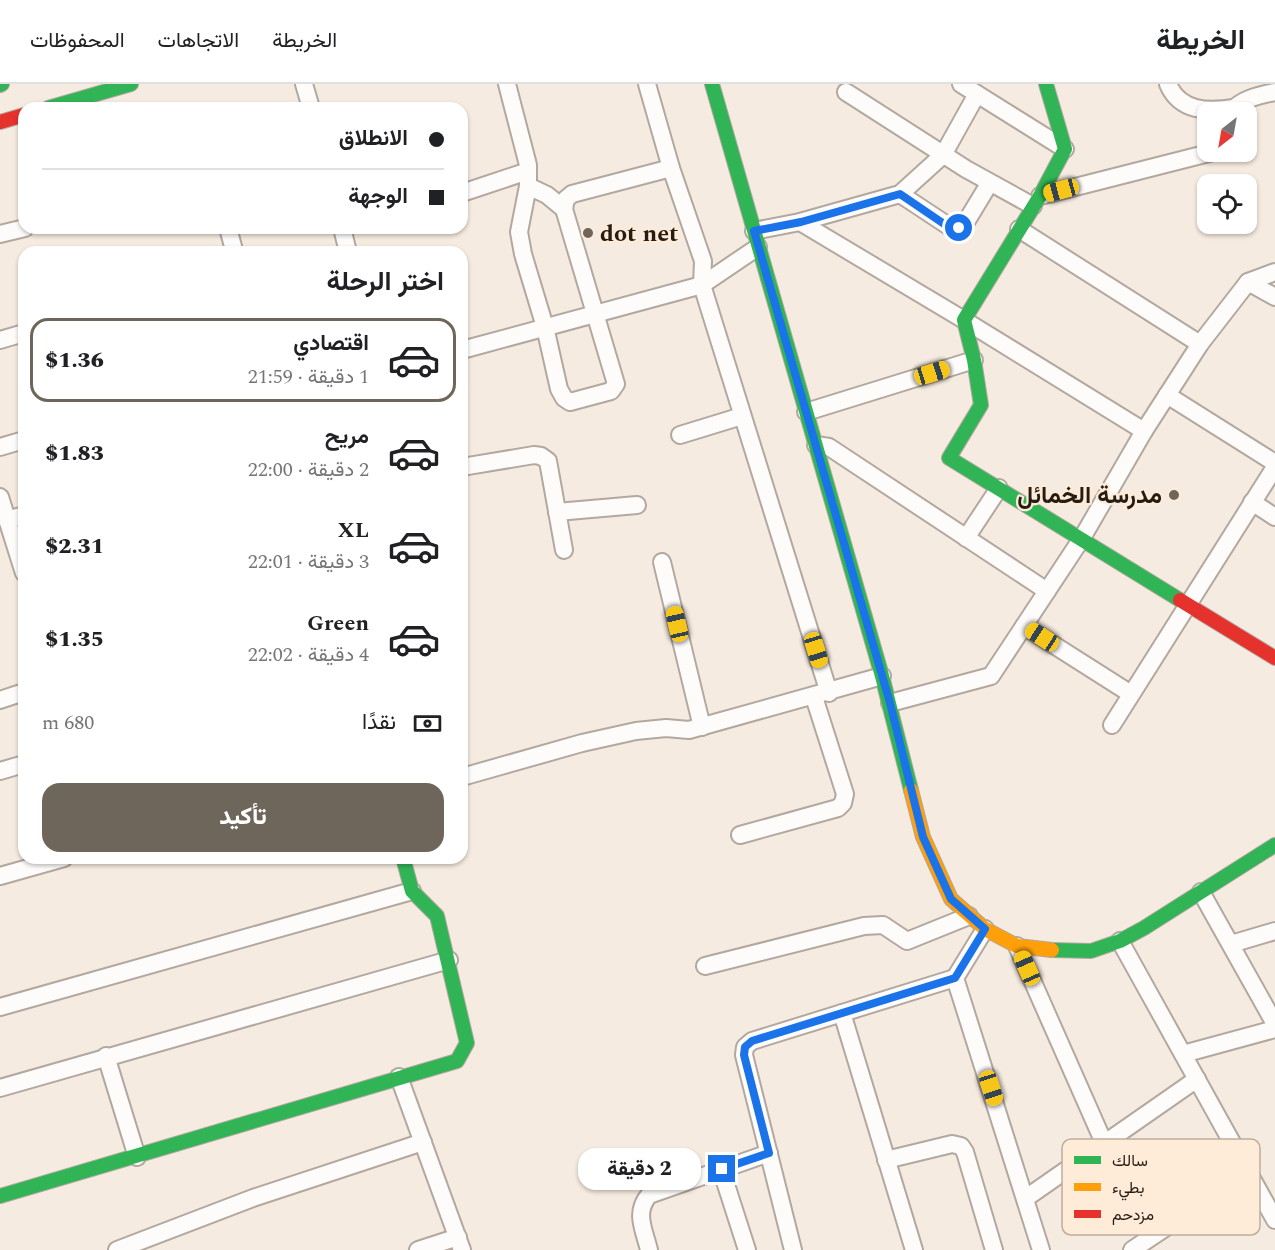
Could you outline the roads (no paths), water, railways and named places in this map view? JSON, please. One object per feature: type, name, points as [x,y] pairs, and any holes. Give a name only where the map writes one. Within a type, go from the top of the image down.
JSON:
[{"type":"street","points":[[69,102],[131,84]]},
{"type":"street","points":[[304,84],[309,102]]},
{"type":"street","points":[[507,84],[528,178],[519,232],[523,254],[545,327],[559,389],[564,398],[570,402],[611,391],[616,384],[564,209],[566,199],[572,194],[671,168]]},
{"type":"street","points":[[647,84],[671,168],[703,261],[702,285],[822,695],[845,794],[843,803],[838,808],[740,835]]},
{"type":"street","points":[[712,84],[890,703],[923,837],[951,899],[985,929],[1017,946],[1057,951],[1092,951],[1120,941],[1275,845]]},
{"type":"street","points":[[961,84],[1065,150]]},
{"type":"street","points":[[1046,84],[1065,150],[964,320],[974,360],[981,405],[949,458],[1275,658]]},
{"type":"street","points":[[1168,84],[1189,107],[1197,109]]},
{"type":"street","points":[[846,92],[990,184],[1036,201],[1197,156]]},
{"type":"street","points":[[1245,102],[1253,97],[1275,92]]},
{"type":"street","points":[[468,348],[702,285],[756,239],[801,222],[900,194],[943,155],[977,94]]},
{"type":"street","points":[[0,122],[18,117]]},
{"type":"street","points":[[468,192],[528,178]]},
{"type":"street","points":[[528,178],[564,209]]},
{"type":"street","points":[[900,194],[950,228],[959,228],[966,222],[990,184]]},
{"type":"street","points":[[801,222],[1144,431]]},
{"type":"street","points":[[1019,229],[1200,344]]},
{"type":"street","points":[[0,234],[18,230]]},
{"type":"street","points":[[890,703],[991,676],[1082,538],[1144,431],[1200,344],[1248,282],[1275,272]]},
{"type":"street","points":[[1248,282],[1275,297]]},
{"type":"street","points":[[0,340],[18,335]]},
{"type":"street","points":[[806,412],[974,360]]},
{"type":"street","points":[[1112,725],[1275,465],[1167,395]]},
{"type":"street","points":[[680,435],[742,416]]},
{"type":"street","points":[[0,447],[18,442]]},
{"type":"street","points":[[816,445],[829,447],[1047,591]]},
{"type":"street","points":[[468,466],[534,455],[541,456],[548,461],[564,550]]},
{"type":"street","points":[[966,538],[999,488]]},
{"type":"street","points":[[0,497],[18,554]]},
{"type":"street","points":[[1252,502],[1275,517]]},
{"type":"street","points":[[557,512],[637,505]]},
{"type":"street","points":[[7,520],[18,517]]},
{"type":"street","points":[[662,561],[702,727]]},
{"type":"street","points":[[1024,626],[1131,694]]},
{"type":"street","points":[[468,775],[582,743],[625,734],[666,728],[689,730],[702,727],[822,695],[882,676]]},
{"type":"street","points":[[0,700],[18,694]]},
{"type":"street","points":[[0,771],[18,766]]},
{"type":"street","points":[[0,876],[43,864]]},
{"type":"street","points":[[0,1196],[399,1077],[457,1062],[464,1053],[467,1043],[437,916],[412,891],[405,864]]},
{"type":"street","points":[[0,1006],[412,891]]},
{"type":"street","points":[[1201,892],[1275,1024]]},
{"type":"street","points":[[705,966],[864,926],[883,925],[907,941],[969,916]]},
{"type":"street","points":[[793,1250],[744,1055],[745,1047],[752,1041],[955,978],[985,929]]},
{"type":"street","points":[[1231,944],[1275,931]]},
{"type":"street","points":[[1120,941],[1231,1139]]},
{"type":"street","points":[[1017,946],[1102,1139]]},
{"type":"street","points":[[0,1088],[448,960]]},
{"type":"street","points":[[955,978],[1041,1250]]},
{"type":"street","points":[[842,1013],[914,1250]]},
{"type":"street","points":[[1183,1054],[1275,1029]]},
{"type":"street","points":[[106,1056],[137,1156]]},
{"type":"street","points":[[399,1077],[460,1244],[418,1250]]},
{"type":"street","points":[[1110,1139],[1197,1079]]},
{"type":"street","points":[[117,1250],[253,1198],[423,1142]]},
{"type":"street","points":[[886,1160],[952,1144],[961,1146],[965,1152],[994,1250]]},
{"type":"street","points":[[649,1250],[640,1214],[642,1203],[649,1195],[769,1153]]},
{"type":"street","points":[[722,1169],[747,1250]]},
{"type":"street","points":[[1026,1198],[1062,1173]]},
{"type":"street","points":[[1260,1192],[1275,1220]]},
{"type":"street","points":[[1132,1250],[1154,1235]]},
{"type":"place","name":"dot net","points":[[588,233]]},
{"type":"place","name":"مدرسة الخمائل","points":[[1174,495]]}]
